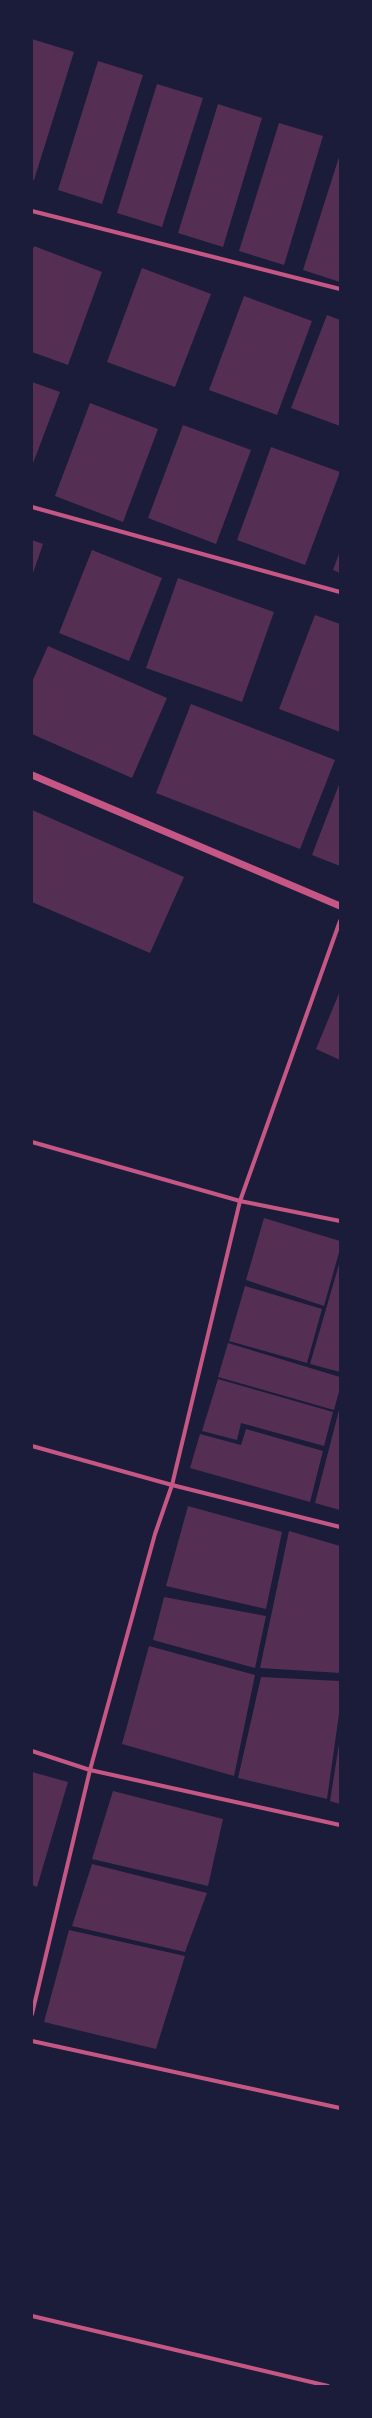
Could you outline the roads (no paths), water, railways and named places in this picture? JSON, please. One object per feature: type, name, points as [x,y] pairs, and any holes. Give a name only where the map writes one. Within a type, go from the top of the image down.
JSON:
[{"type":"street","points":[[32,211],[340,289]]},
{"type":"street","points":[[32,507],[340,592]]},
{"type":"street","points":[[32,774],[340,906]]},
{"type":"street","points":[[32,2014],[90,1770],[155,1534],[172,1485],[240,1201],[340,921]]},
{"type":"street","points":[[32,1142],[240,1201],[340,1221]]},
{"type":"street","points":[[32,1446],[172,1485],[340,1527]]},
{"type":"street","points":[[32,1751],[90,1770],[340,1825]]},
{"type":"street","points":[[32,2041],[340,2108]]},
{"type":"street","points":[[32,2316],[328,2386]]}]
